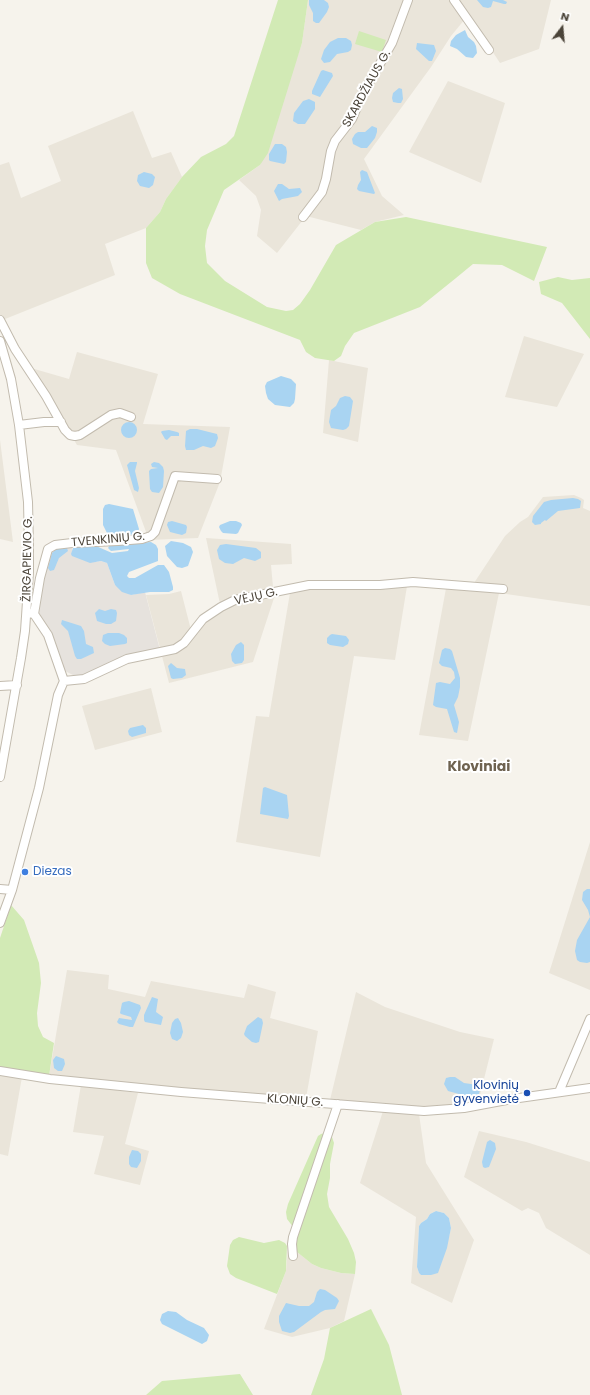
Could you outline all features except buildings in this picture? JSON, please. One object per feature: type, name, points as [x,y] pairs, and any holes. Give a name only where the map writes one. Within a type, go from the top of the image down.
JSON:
[{"type":"street","name":"SKARDŽIAUS G.","points":[[303,217],[322,192],[331,151],[335,141],[352,119],[363,93],[392,43],[408,0]]},
{"type":"street","points":[[454,0],[490,50]]},
{"type":"street","points":[[0,320],[15,349],[65,430],[70,435],[80,435],[111,416],[120,413],[131,417]]},
{"type":"street","name":"ŽIRGAPIEVIO G.","points":[[0,341],[11,379],[24,458],[29,525],[30,613],[0,777]]},
{"type":"street","points":[[19,425],[60,422]]},
{"type":"street","name":"TVENKINIŲ G.","points":[[30,613],[48,549],[55,545],[72,542],[118,541],[142,539],[151,536],[155,532],[175,476],[217,479]]},
{"type":"street","name":"VĖJŲ G.","points":[[64,680],[84,678],[127,659],[175,649],[184,643],[204,619],[221,607],[235,600],[309,585],[322,584],[380,585],[413,582],[502,588]]},
{"type":"street","points":[[0,923],[12,890],[39,788],[58,695],[64,680],[48,635],[30,613]]},
{"type":"street","points":[[0,686],[17,685]]},
{"type":"street","points":[[0,889],[12,890]]},
{"type":"street","points":[[560,1092],[590,1018]]},
{"type":"street","name":"KLONIŲ G.","points":[[0,1071],[50,1079],[167,1091],[424,1111],[464,1108],[590,1088]]},
{"type":"street","points":[[293,1256],[293,1237],[338,1104]]},
{"type":"shaded area","points":[[308,0],[451,0],[465,19],[451,36],[431,67],[364,159],[382,196],[404,215],[375,222],[361,230],[306,216],[277,253],[257,236],[261,210],[256,196],[239,180],[260,165],[302,43]]},
{"type":"shaded area","points":[[456,0],[551,0],[539,49],[500,63],[469,16]]},
{"type":"shaded area","points":[[448,81],[505,103],[481,183],[409,152]]},
{"type":"shaded area","points":[[133,111],[152,158],[171,152],[182,177],[166,199],[160,212],[146,228],[105,244],[115,275],[0,321],[0,165],[9,162],[21,198],[61,181],[48,146]]},
{"type":"shaded area","points":[[524,336],[584,354],[557,407],[505,397]]},
{"type":"shaded area","points":[[77,352],[158,374],[143,424],[230,427],[220,482],[198,538],[149,540],[116,450],[77,445],[31,368],[69,379]]},
{"type":"shaded area","points":[[329,360],[368,368],[358,442],[323,433]]},
{"type":"shaded area","points":[[0,440],[13,542],[0,539]]},
{"type":"shaded area","points":[[574,495],[584,500],[583,508],[590,511],[590,606],[499,593],[468,741],[419,735],[447,583],[474,583],[505,536],[520,522],[528,517],[543,497]]},
{"type":"shaded area","points":[[206,538],[291,544],[292,564],[271,565],[274,598],[253,662],[169,683],[146,595],[169,594],[181,591],[191,630],[220,604]]},
{"type":"shaded area","points":[[73,545],[72,551],[96,562],[101,561],[107,563],[115,585],[131,595],[145,592],[160,650],[83,675],[73,675],[65,671],[38,612],[40,589],[51,551]]},
{"type":"shaded area","points":[[408,580],[395,660],[354,656],[320,857],[236,842],[256,716],[269,717],[291,587]]},
{"type":"shaded area","points":[[151,688],[162,732],[95,750],[82,706]]},
{"type":"shaded area","points":[[590,842],[590,990],[549,973]]},
{"type":"shaded area","points":[[67,970],[109,975],[108,989],[145,997],[151,981],[244,998],[248,984],[276,992],[270,1018],[318,1031],[306,1098],[163,1088],[49,1076]]},
{"type":"shaded area","points":[[356,992],[385,1007],[460,1032],[494,1039],[478,1103],[416,1107],[330,1100]]},
{"type":"shaded area","points":[[0,1074],[22,1077],[8,1156],[0,1154]]},
{"type":"shaded area","points":[[81,1085],[138,1093],[125,1144],[149,1151],[140,1185],[94,1174],[104,1136],[73,1132]]},
{"type":"shaded area","points":[[383,1111],[419,1114],[426,1163],[474,1240],[452,1303],[411,1283],[416,1217],[360,1183]],"holes":[[[436,1211],[444,1213],[449,1218],[451,1228],[449,1237],[431,1275],[421,1275],[417,1267],[419,1226],[430,1214]]]},
{"type":"shaded area","points":[[479,1131],[526,1142],[590,1162],[590,1255],[546,1228],[539,1213],[528,1208],[522,1211],[464,1177]]},
{"type":"shaded area","points":[[288,1250],[297,1252],[312,1264],[321,1268],[341,1273],[355,1274],[344,1321],[330,1328],[292,1337],[264,1329],[286,1271]]},
{"type":"green space","points":[[278,0],[308,0],[302,43],[268,153],[260,165],[224,190],[207,230],[205,246],[207,263],[225,281],[267,307],[286,311],[293,310],[300,304],[310,290],[336,245],[375,222],[406,217],[547,247],[534,281],[502,265],[473,264],[420,307],[354,333],[345,346],[341,356],[334,361],[315,358],[306,352],[300,340],[180,294],[152,278],[146,263],[146,228],[160,212],[166,199],[182,177],[201,157],[226,144],[234,136]]},
{"type":"green space","points":[[359,31],[386,40],[382,52],[355,44]]},
{"type":"green space","points":[[558,277],[572,280],[590,278],[590,339],[562,303],[541,294],[539,282]]},
{"type":"green space","points":[[11,905],[24,920],[39,963],[41,983],[37,1013],[38,1026],[43,1037],[54,1043],[49,1076],[0,1067],[0,938]]},
{"type":"green space","points":[[325,1133],[332,1137],[334,1143],[327,1194],[329,1207],[348,1239],[354,1253],[356,1262],[355,1274],[341,1273],[321,1268],[312,1264],[297,1252],[295,1246],[297,1232],[287,1219],[286,1212],[288,1204],[318,1136]]},
{"type":"green space","points":[[239,1237],[264,1243],[279,1240],[287,1246],[286,1271],[277,1294],[236,1278],[230,1274],[227,1266],[230,1245],[233,1240]]},
{"type":"green space","points":[[371,1309],[389,1345],[402,1395],[311,1395],[324,1359],[330,1328]]},
{"type":"green space","points":[[240,1374],[253,1395],[146,1395],[162,1381]]},
{"type":"water","points":[[309,0],[324,0],[328,3],[329,7],[327,12],[319,23],[313,21],[313,13],[309,5]]},
{"type":"water","points":[[477,0],[503,0],[507,2],[504,4],[493,1],[491,7],[488,8],[483,7]]},
{"type":"water","points":[[465,30],[468,37],[476,46],[477,53],[473,58],[466,57],[457,49],[450,46],[451,41],[456,35]]},
{"type":"water","points":[[338,38],[346,38],[351,41],[351,50],[337,54],[330,62],[324,63],[321,59],[324,50],[330,42]]},
{"type":"water","points":[[417,43],[434,45],[436,51],[432,61],[429,61],[416,49]]},
{"type":"water","points":[[323,70],[332,73],[333,76],[320,97],[312,94],[312,91],[321,71]]},
{"type":"water","points":[[399,88],[402,89],[403,99],[401,103],[393,102],[393,93]]},
{"type":"water","points":[[309,99],[315,102],[315,109],[305,124],[298,124],[293,121],[294,113],[303,101]]},
{"type":"water","points":[[372,126],[377,128],[377,132],[375,138],[367,148],[361,148],[353,144],[352,139],[355,134],[358,132],[365,132]]},
{"type":"water","points":[[275,144],[282,144],[286,147],[286,162],[284,164],[269,160],[269,154]]},
{"type":"water","points":[[362,170],[367,172],[375,193],[374,194],[359,191],[357,189],[361,180],[360,172]]},
{"type":"water","points":[[144,172],[152,174],[155,177],[153,185],[149,188],[140,186],[137,181],[138,175]]},
{"type":"water","points":[[278,184],[282,184],[289,189],[300,188],[302,192],[298,196],[279,201],[274,191]]},
{"type":"water","points":[[281,376],[291,379],[296,384],[294,403],[290,407],[275,405],[268,399],[266,393],[265,386],[267,382]]},
{"type":"water","points":[[345,396],[350,397],[353,401],[349,426],[343,430],[331,428],[329,422],[331,410],[336,406],[340,398]]},
{"type":"water","points":[[129,422],[136,427],[137,430],[132,437],[129,438],[122,433],[121,430],[126,423]]},
{"type":"water","points":[[190,429],[197,429],[217,434],[218,438],[215,446],[211,448],[203,446],[194,450],[186,450],[186,431]]},
{"type":"water","points":[[169,430],[179,433],[179,436],[171,436],[167,440],[165,439],[161,432]]},
{"type":"water","points":[[130,462],[137,462],[135,471],[139,488],[138,492],[134,490],[127,465]]},
{"type":"water","points":[[154,462],[159,463],[163,467],[164,471],[163,487],[159,493],[152,492],[150,489],[149,471],[151,469],[158,468],[152,467],[151,464]]},
{"type":"water","points":[[573,498],[581,501],[580,508],[558,511],[541,524],[535,525],[532,522],[533,516],[544,502]]},
{"type":"water","points":[[109,504],[133,509],[139,529],[137,535],[112,535],[107,533],[103,525],[103,509],[105,505]]},
{"type":"water","points":[[172,521],[186,525],[186,533],[182,535],[170,532],[167,525],[168,522]]},
{"type":"water","points":[[230,521],[241,523],[242,525],[238,533],[223,533],[221,531],[219,527],[220,525]]},
{"type":"water","points":[[171,541],[183,543],[191,547],[193,552],[188,566],[182,568],[177,567],[167,556],[165,546]]},
{"type":"water","points":[[151,542],[156,545],[158,549],[158,561],[129,572],[127,576],[129,578],[135,578],[158,565],[164,565],[169,572],[173,587],[173,590],[169,592],[150,592],[131,595],[122,592],[115,585],[107,563],[101,561],[90,563],[72,556],[71,554],[73,548],[76,547],[96,546],[112,553],[128,551],[129,549],[111,551],[108,548],[110,545]]},
{"type":"water","points":[[226,544],[256,548],[261,552],[261,558],[255,561],[244,558],[233,564],[225,563],[219,559],[217,550],[220,545]]},
{"type":"water","points":[[67,548],[68,551],[59,558],[54,570],[50,571],[48,568],[52,553],[56,549]]},
{"type":"water","points":[[99,609],[105,611],[111,609],[116,610],[116,621],[111,624],[106,624],[97,621],[95,613]]},
{"type":"water","points":[[62,620],[81,626],[84,631],[86,644],[93,647],[94,653],[81,659],[77,659],[68,631],[61,624]]},
{"type":"water","points":[[108,633],[119,633],[127,638],[127,643],[110,646],[102,641],[103,635]]},
{"type":"water","points":[[332,634],[346,636],[349,640],[348,644],[343,647],[330,645],[327,643],[327,638]]},
{"type":"water","points":[[241,642],[244,645],[244,660],[242,663],[235,664],[232,661],[231,654],[236,645]]},
{"type":"water","points":[[445,648],[452,651],[460,678],[458,697],[454,705],[459,722],[457,733],[454,732],[447,709],[433,705],[436,683],[440,682],[450,684],[455,678],[454,672],[451,668],[442,666],[439,663],[442,650]]},
{"type":"water","points":[[171,663],[177,668],[185,669],[186,675],[182,678],[171,678],[168,666]]},
{"type":"water","points":[[143,725],[146,728],[146,733],[132,737],[129,735],[128,731],[130,728]]},
{"type":"water","points":[[265,787],[287,795],[288,819],[260,814],[263,788]]},
{"type":"water","points":[[590,889],[590,917],[582,900],[583,892]]},
{"type":"water","points":[[590,917],[590,962],[580,962],[577,960],[575,951],[577,940]]},
{"type":"water","points":[[152,997],[158,999],[156,1012],[163,1017],[161,1025],[145,1022],[144,1020],[144,1015]]},
{"type":"water","points":[[129,1001],[140,1005],[141,1008],[133,1027],[119,1024],[117,1022],[119,1018],[132,1020],[131,1017],[120,1013],[122,1003]]},
{"type":"water","points":[[258,1017],[262,1019],[263,1023],[259,1042],[256,1043],[252,1042],[244,1034],[247,1026]]},
{"type":"water","points":[[178,1018],[183,1032],[181,1038],[177,1041],[172,1039],[170,1033],[172,1023]]},
{"type":"water","points":[[56,1056],[64,1059],[65,1064],[62,1071],[58,1071],[54,1068],[53,1060]]},
{"type":"water","points":[[455,1077],[464,1083],[478,1085],[480,1090],[479,1094],[470,1097],[448,1091],[444,1084],[446,1078]]},
{"type":"water","points":[[490,1140],[495,1143],[496,1149],[489,1167],[485,1168],[483,1167],[482,1162],[487,1142]]},
{"type":"water","points":[[132,1150],[138,1151],[141,1154],[141,1161],[137,1168],[131,1167],[129,1164],[129,1157]]},
{"type":"water","points":[[436,1211],[444,1213],[449,1218],[451,1228],[447,1248],[438,1273],[421,1275],[417,1267],[419,1226],[430,1214]]},
{"type":"water","points":[[320,1289],[325,1290],[337,1298],[339,1301],[335,1309],[321,1312],[294,1332],[290,1333],[282,1331],[279,1316],[286,1303],[299,1306],[309,1306],[314,1302],[317,1292]]},
{"type":"water","points":[[168,1311],[176,1312],[187,1320],[204,1328],[209,1335],[207,1341],[202,1344],[162,1324],[160,1320],[162,1314]]},
{"type":"place","name":"Diezas","points":[[25,872]]},
{"type":"place","name":"Klovinių gyvenvietė","points":[[527,1093]]},
{"type":"district","name":"Kloviniai","points":[[479,767]]}]
